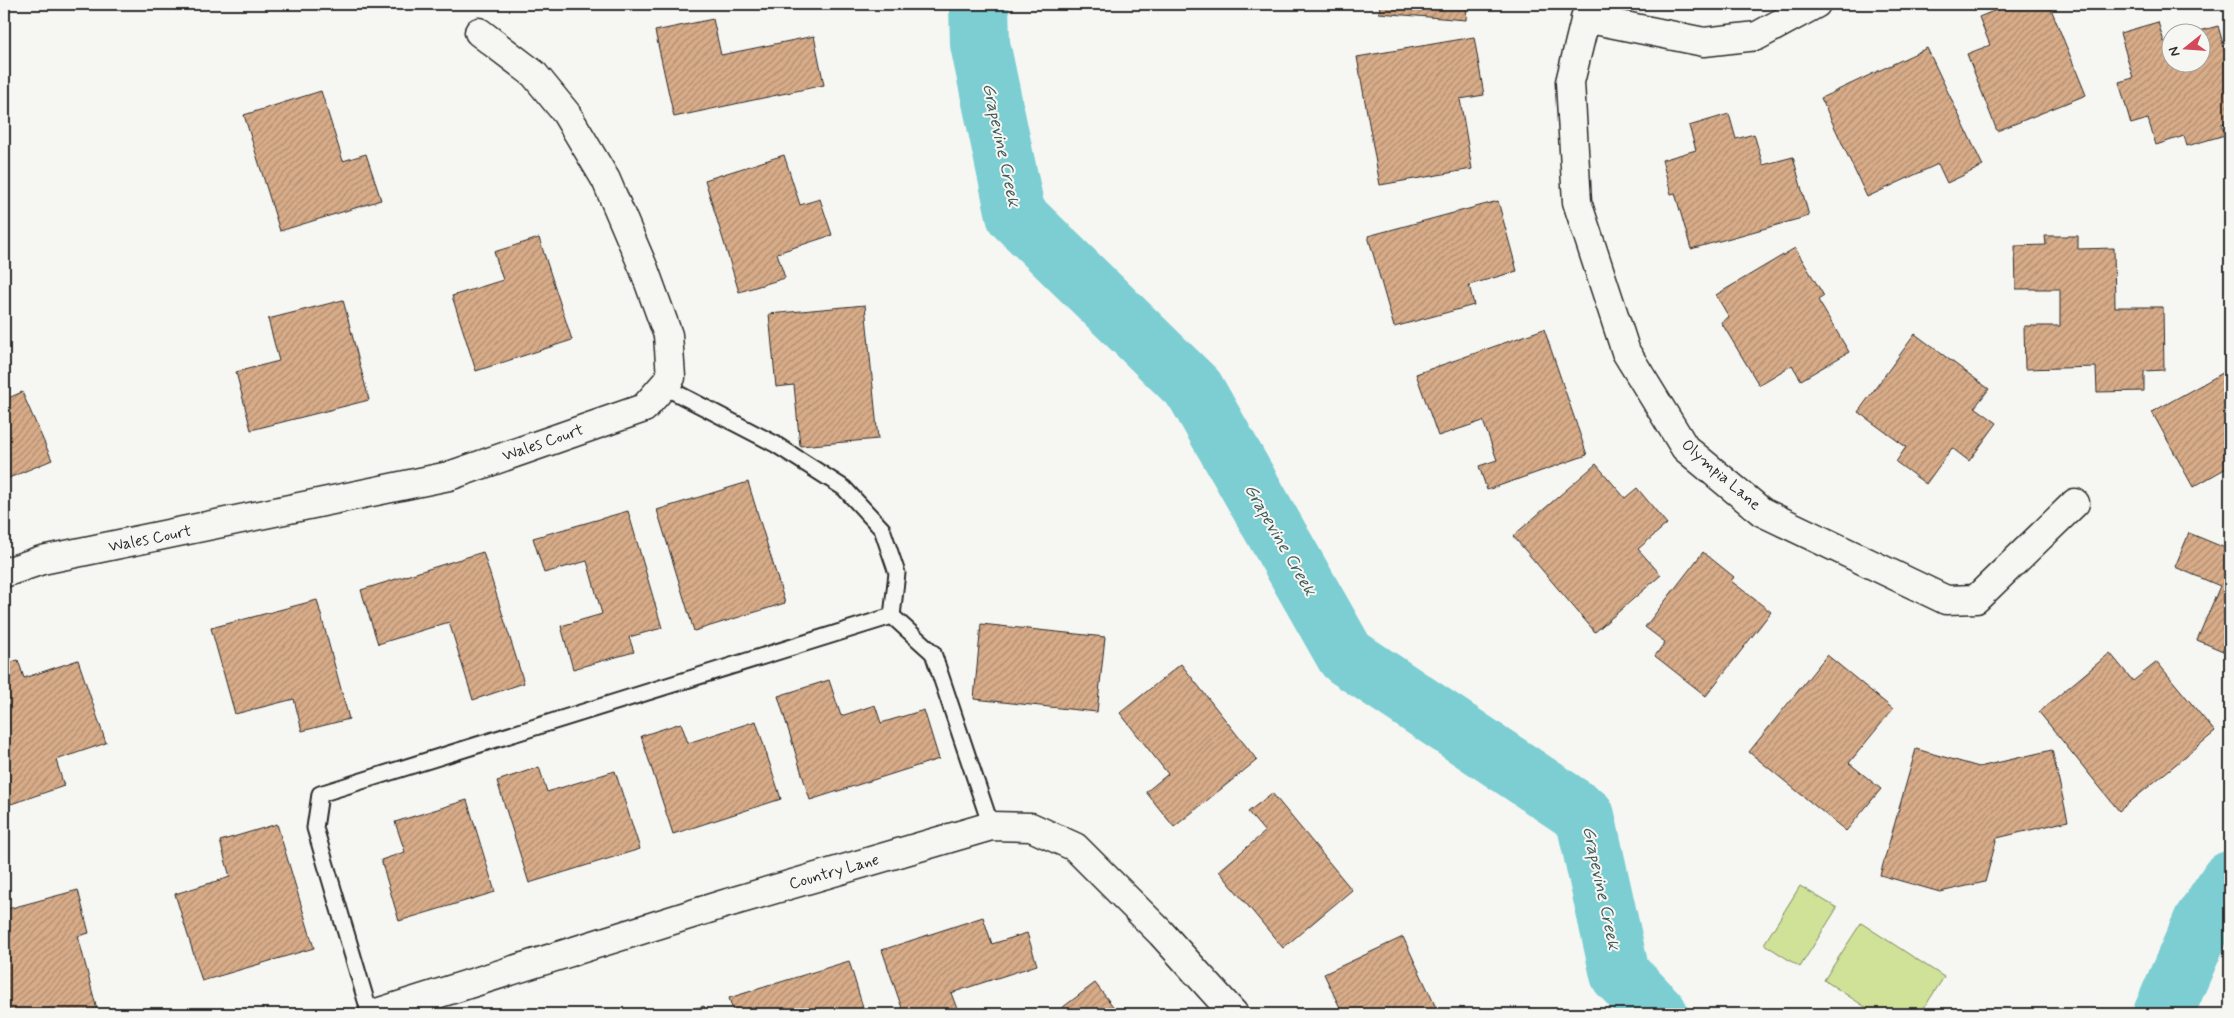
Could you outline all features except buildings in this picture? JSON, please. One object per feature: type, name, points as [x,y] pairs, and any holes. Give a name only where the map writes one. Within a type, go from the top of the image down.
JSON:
[{"type":"street","points":[[1587,11],[1704,42],[1757,36],[1816,4]]},
{"type":"street","name":"Olympia Lane","points":[[1587,11],[1570,82],[1577,202],[1626,352],[1685,448],[1762,512],[1946,600],[1976,599],[2075,503]]},
{"type":"street","name":"Wales Court","points":[[4,573],[42,560],[449,476],[644,408],[671,377],[668,335],[644,269],[606,180],[566,113],[534,74],[479,32]]},
{"type":"street","name":"Country Lane","points":[[372,1014],[724,904],[991,826],[1031,827],[1075,847],[1161,933],[1234,1014]]},
{"type":"lane","points":[[663,386],[775,444],[844,488],[882,530],[897,573],[892,616]]},
{"type":"lane","points":[[892,616],[933,653],[991,826]]},
{"type":"lane","points":[[372,1014],[315,828],[320,794],[892,616]]},
{"type":"green space","points":[[1800,886],[1837,908],[1800,967],[1764,944]]},
{"type":"green space","points":[[1861,923],[1944,977],[1920,1014],[1876,1014],[1824,980]]},
{"type":"waterway","name":"Grapevine Creek","points":[[979,4],[980,44],[1016,215],[1195,390],[1346,656],[1585,816],[1620,974],[1658,1014]]},
{"type":"waterway","name":"Grapevine Creek","points":[[2163,1014],[2203,922],[2230,881]]},
{"type":"waterway","points":[[2203,922],[2230,930]]}]
